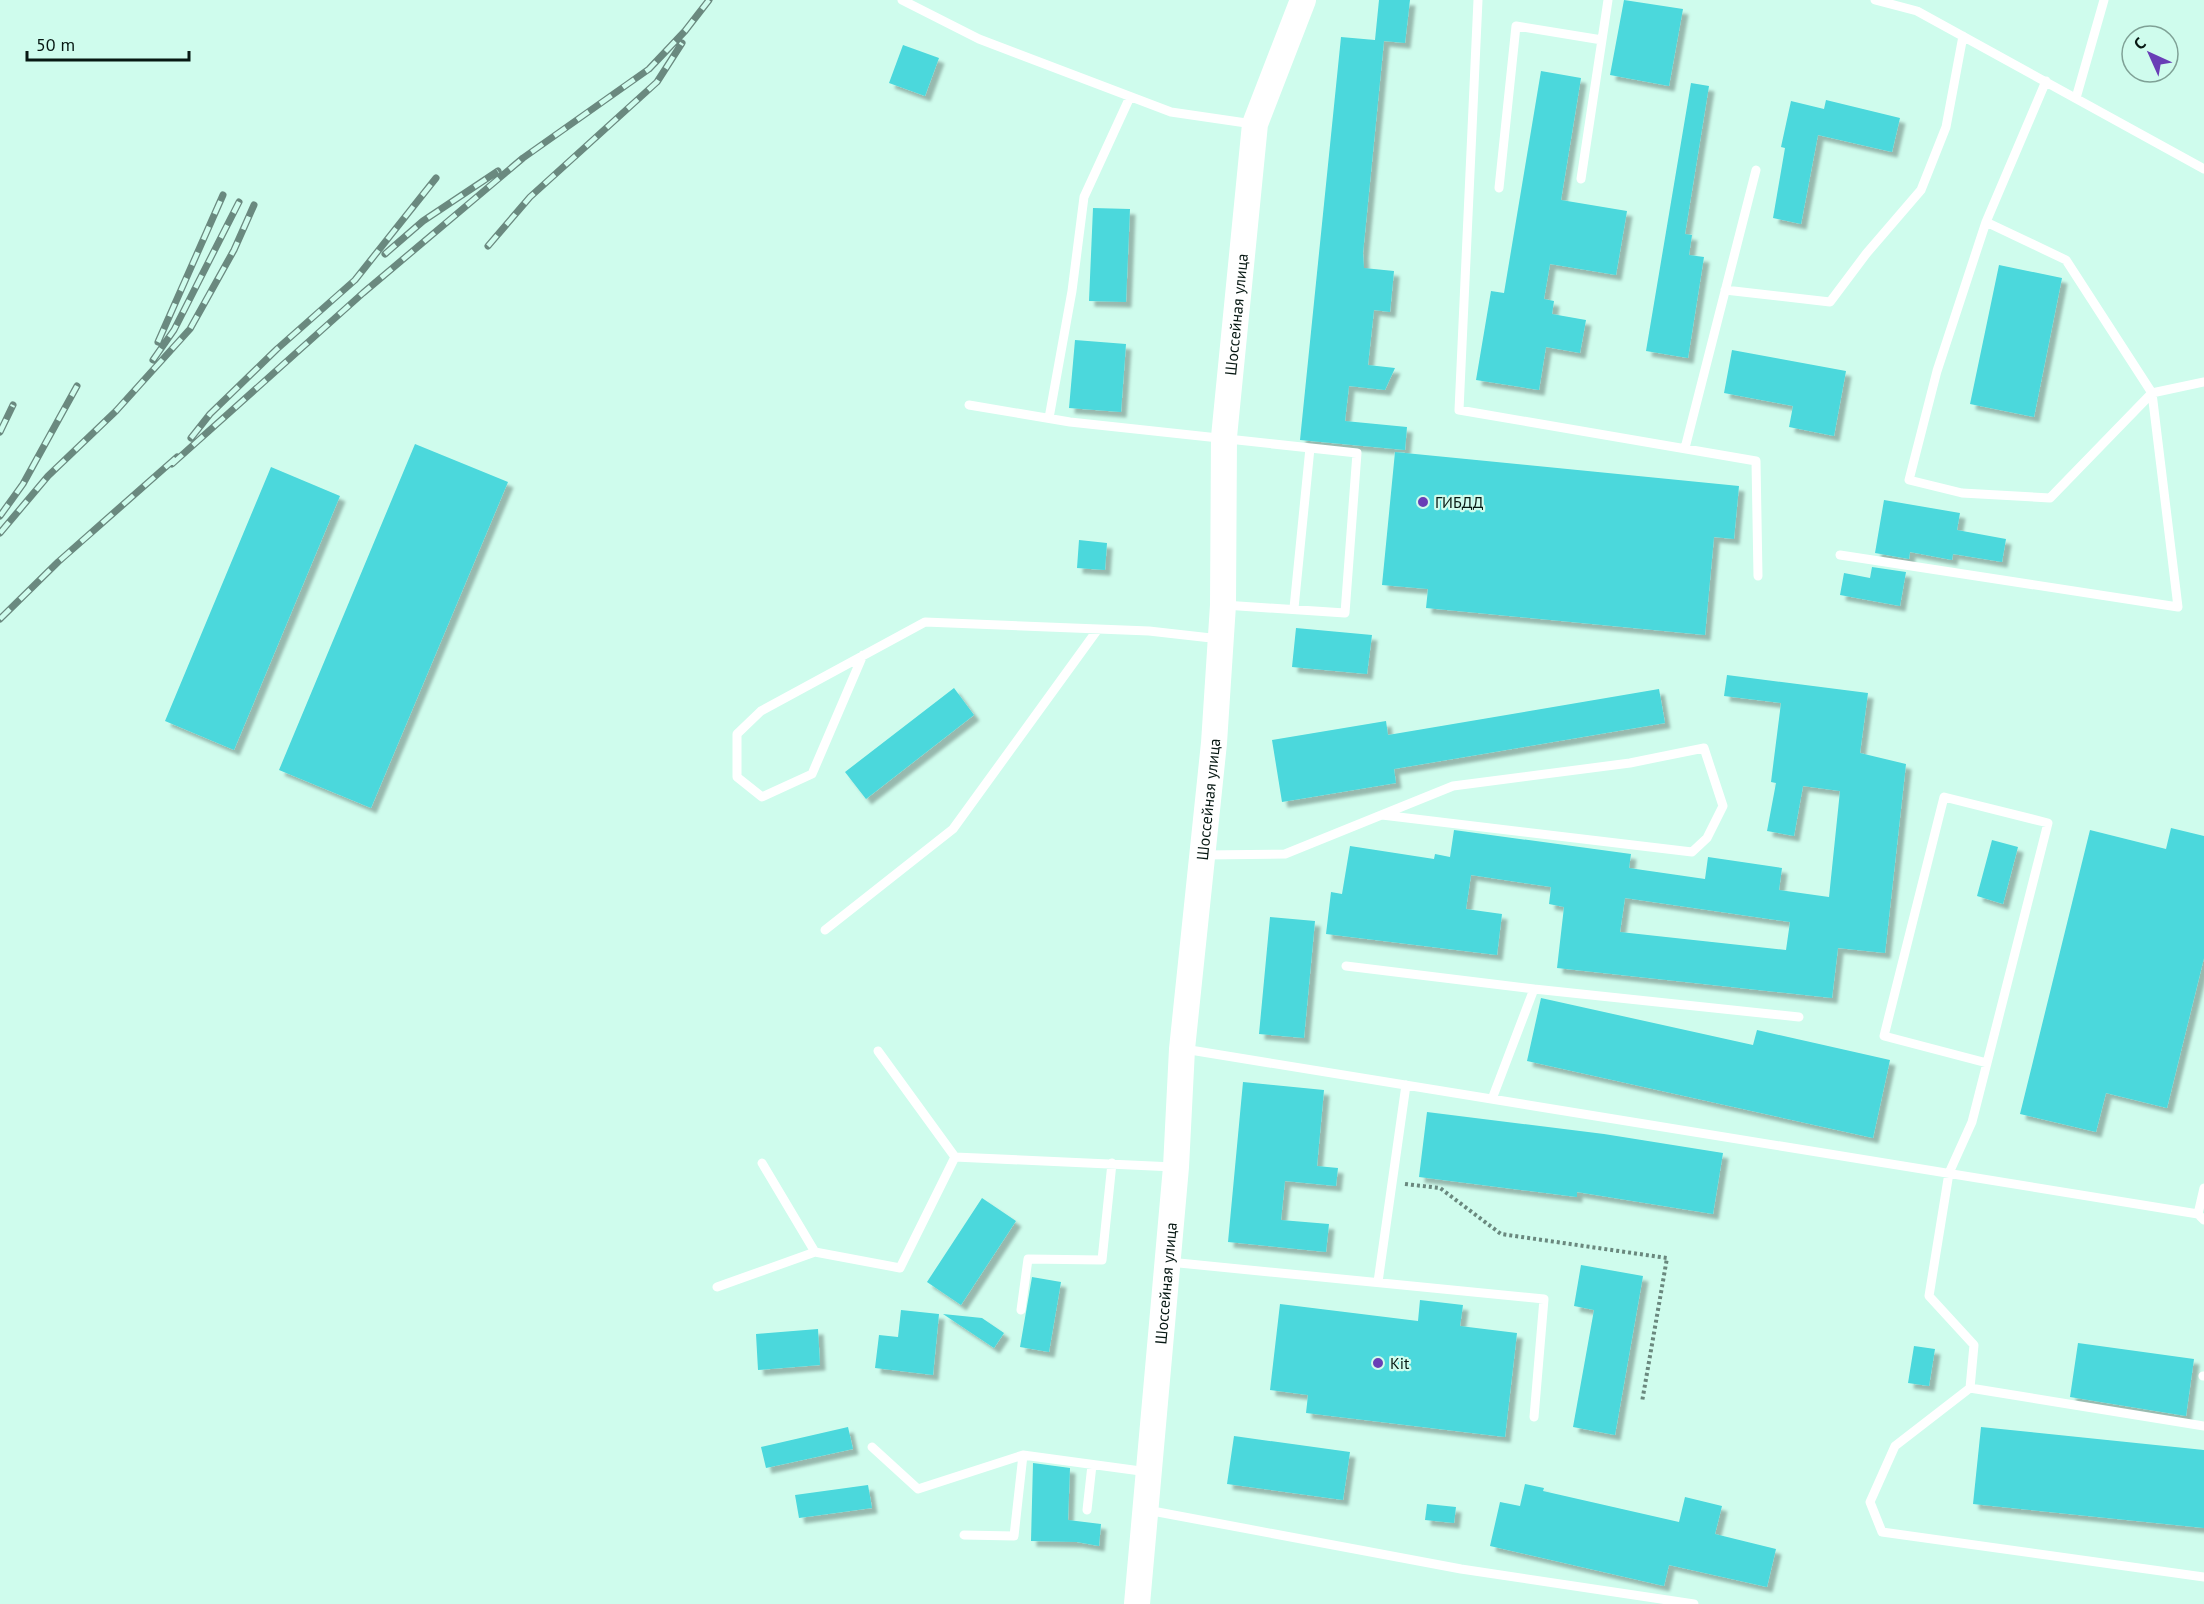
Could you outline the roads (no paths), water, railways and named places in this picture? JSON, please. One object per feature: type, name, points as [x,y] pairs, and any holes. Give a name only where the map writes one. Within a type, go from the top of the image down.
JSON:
[{"type":"main road","name":"Шоссейная улица","points":[[1137,1604],[1176,1167],[1182,1049],[1204,855],[1223,605],[1224,437],[1255,124],[1303,0]]},
{"type":"lane","points":[[902,0],[978,39],[1171,112],[1255,124]]},
{"type":"lane","points":[[1478,0],[1459,410],[1756,460],[1758,576]]},
{"type":"lane","points":[[1581,179],[1608,0]]},
{"type":"lane","points":[[1875,0],[1917,11],[2204,169]]},
{"type":"lane","points":[[2076,98],[2104,0]]},
{"type":"lane","points":[[1499,188],[1516,26],[1602,40]]},
{"type":"lane","points":[[1725,290],[1830,302],[1866,254],[1922,190],[1946,127],[1963,36]]},
{"type":"lane","points":[[2046,81],[1986,222],[1937,371],[1909,480],[1962,493],[2050,498],[2152,393],[2204,382]]},
{"type":"lane","points":[[1049,418],[1072,291],[1084,197],[1130,97]]},
{"type":"lane","points":[[1685,448],[1756,170]]},
{"type":"lane","points":[[1840,555],[2178,607],[2152,393],[2066,260],[1986,222]]},
{"type":"lane","points":[[969,405],[1049,418],[1357,453],[1345,613],[1223,605]]},
{"type":"lane","points":[[1294,608],[1310,448]]},
{"type":"lane","points":[[863,655],[812,774],[762,797],[737,777],[737,734],[761,711],[863,655],[926,622],[1098,629],[1220,639]]},
{"type":"lane","points":[[825,930],[953,829],[1098,629]]},
{"type":"lane","points":[[1204,855],[1285,854],[1382,814],[1453,786],[1630,763],[1704,748],[1722,806],[1707,838],[1692,852],[1382,814]]},
{"type":"lane","points":[[1970,1388],[1974,1345],[1929,1296],[1948,1173],[1972,1122],[1987,1063],[2048,823],[1944,797],[1884,1036],[1987,1063]]},
{"type":"lane","points":[[1346,966],[1798,1017]]},
{"type":"lane","points":[[1492,1099],[1534,989]]},
{"type":"lane","points":[[1182,1049],[1948,1173],[2201,1217],[2204,1188]]},
{"type":"lane","points":[[878,1051],[955,1157]]},
{"type":"lane","points":[[1378,1282],[1406,1085]]},
{"type":"lane","points":[[955,1157],[1176,1167]]},
{"type":"lane","points":[[717,1287],[815,1252],[900,1268],[955,1157]]},
{"type":"lane","points":[[762,1163],[815,1252]]},
{"type":"lane","points":[[1021,1310],[1028,1259],[1102,1260],[1112,1163]]},
{"type":"lane","points":[[1167,1262],[1544,1299],[1534,1417]]},
{"type":"lane","points":[[2204,1426],[1970,1388],[1895,1446],[1870,1502],[1882,1532],[2204,1577]]},
{"type":"lane","points":[[872,1447],[918,1489],[1023,1455],[1148,1472]]},
{"type":"lane","points":[[964,1535],[1014,1536],[1023,1455]]},
{"type":"lane","points":[[1087,1510],[1092,1465]]},
{"type":"lane","points":[[1144,1509],[1461,1569],[1694,1604]]},
{"type":"railway","points":[[172,464],[363,293],[523,158],[649,69],[685,31],[709,0]]},
{"type":"railway","points":[[488,246],[530,197],[657,82],[682,43]]},
{"type":"railway","points":[[385,254],[423,221],[498,171]]},
{"type":"railway","points":[[191,438],[210,414],[277,349],[355,280],[436,178]]},
{"type":"railway","points":[[158,342],[223,195]]},
{"type":"railway","points":[[153,360],[174,330],[239,202]]},
{"type":"railway","points":[[0,533],[48,476],[116,411],[190,329],[234,250],[254,205]]},
{"type":"railway","points":[[0,516],[23,484],[77,386]]},
{"type":"railway","points":[[0,432],[13,405]]},
{"type":"railway","points":[[0,619],[58,562],[177,457]]},
{"type":"place","name":"ГИБДД","points":[[1423,502]]},
{"type":"place","name":"Kit","points":[[1378,1363]]}]
